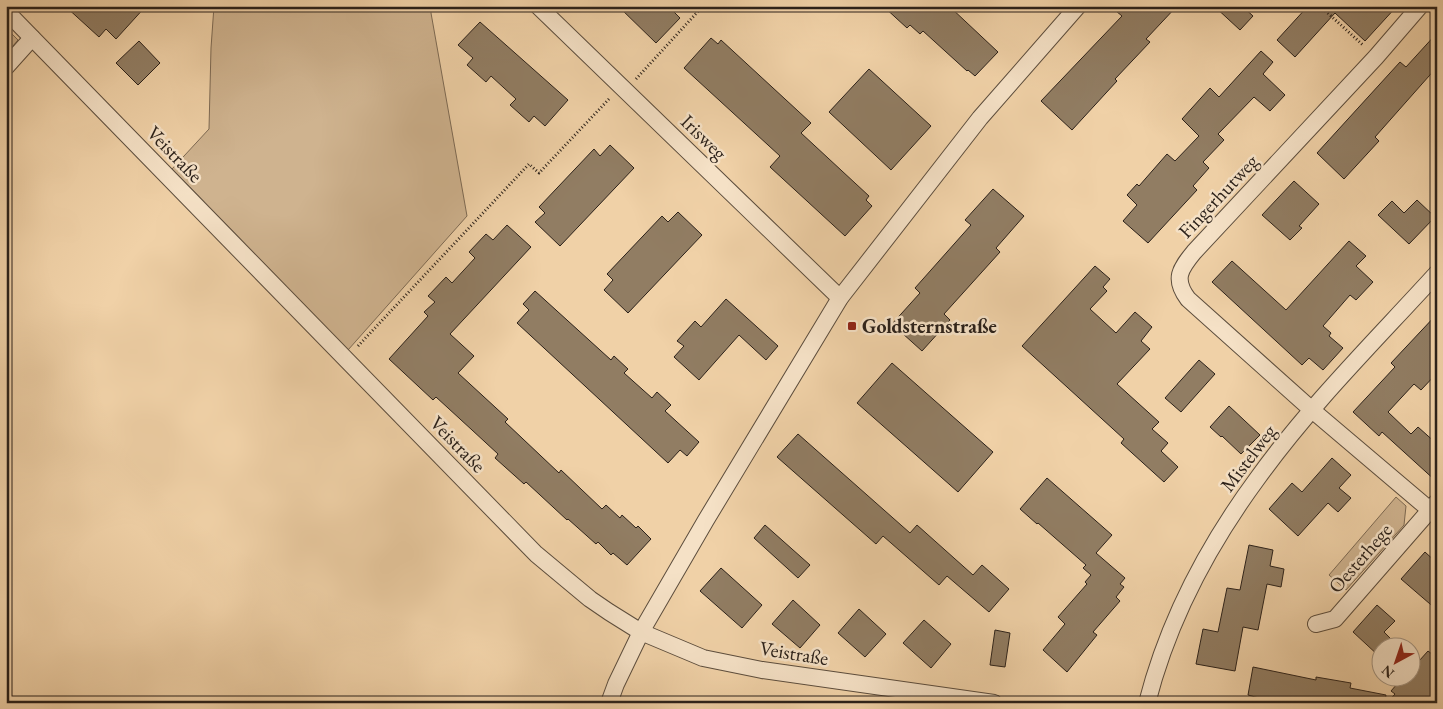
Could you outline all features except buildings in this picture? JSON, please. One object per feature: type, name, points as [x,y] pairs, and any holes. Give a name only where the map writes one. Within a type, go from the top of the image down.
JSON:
[{"type":"street","name":"Irisweg","points":[[538,6],[840,298]]},
{"type":"street","points":[[609,703],[641,632],[840,298],[980,118],[1078,6]]},
{"type":"street","name":"Fingerhutweg","points":[[1312,410],[1188,299],[1181,290],[1179,278],[1182,269],[1194,252],[1376,57],[1420,6]]},
{"type":"street","name":"Veistraße","points":[[6,11],[536,554],[590,599],[641,632],[703,658],[762,670],[994,703]]},
{"type":"street","points":[[6,66],[32,38]]},
{"type":"street","name":"Mistelweg","points":[[1147,703],[1158,663],[1192,583],[1210,550],[1258,477],[1312,410],[1437,273]]},
{"type":"street","name":"Oesterhege","points":[[1312,410],[1433,506],[1335,619],[1316,624]]},
{"type":"path","points":[[691,6],[697,12]]},
{"type":"path","points":[[346,359],[529,164],[539,173],[702,6]]},
{"type":"path","points":[[1320,6],[1376,57]]},
{"type":"shaded area","points":[[214,6],[432,6],[431,13],[467,216],[348,350],[172,169],[209,129]]},
{"type":"shaded area","points":[[6,28],[18,40],[6,54]]},
{"type":"shaded area","points":[[1396,497],[1406,506],[1404,525],[1346,590],[1329,575]]},
{"type":"place","name":"Goldsternstraße","points":[[852,326]]}]
